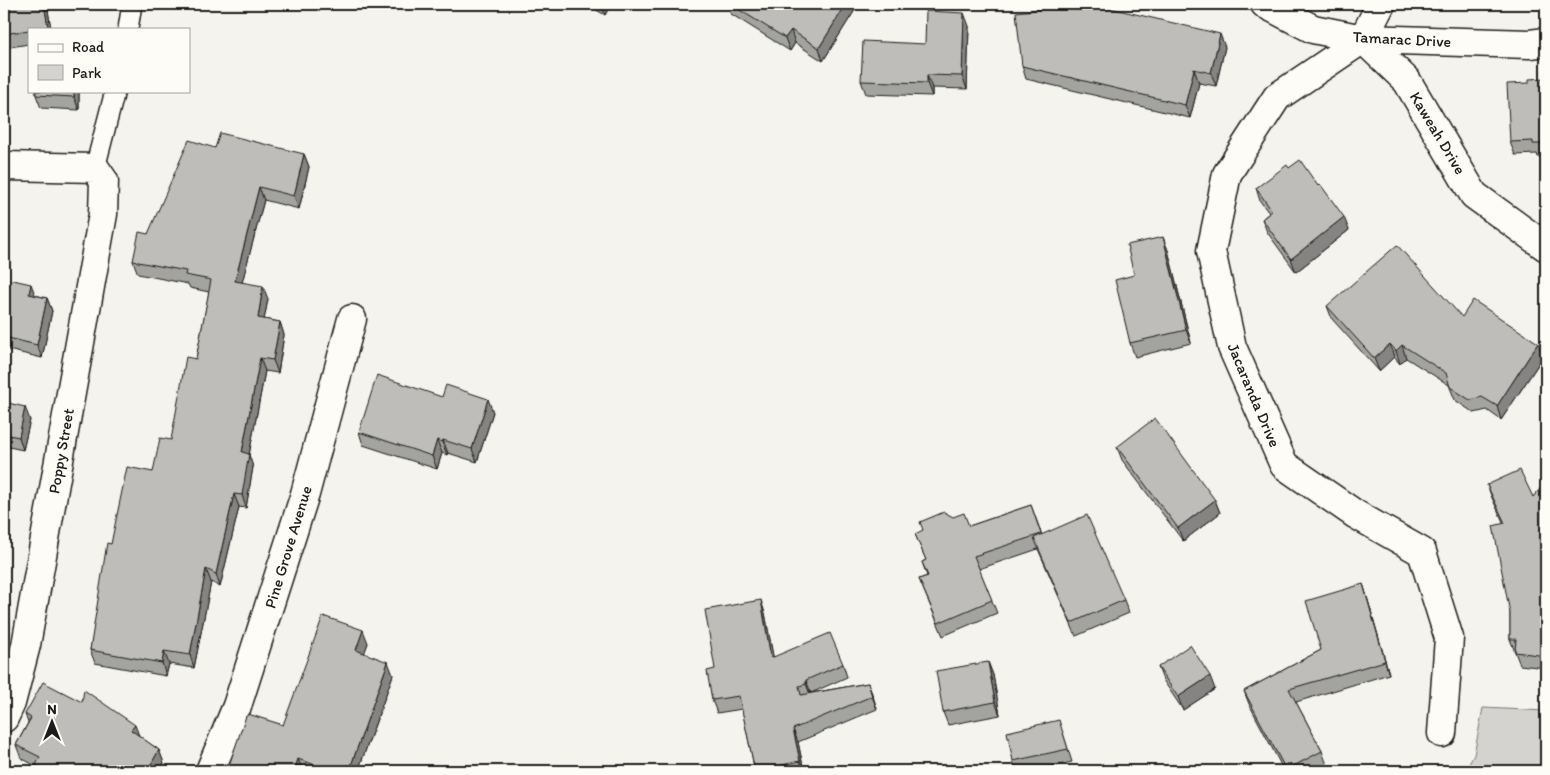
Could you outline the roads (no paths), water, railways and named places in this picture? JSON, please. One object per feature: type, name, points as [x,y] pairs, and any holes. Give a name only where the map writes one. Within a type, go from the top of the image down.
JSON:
[{"type":"street","name":"Tamarac Drive","points":[[1265,4],[1313,30],[1363,39],[1530,44],[1546,42]]},
{"type":"street","points":[[1363,39],[1381,4]]},
{"type":"street","name":"Kaweah Drive","points":[[1363,39],[1406,80],[1474,195],[1546,247]]},
{"type":"street","name":"Jacaranda Drive","points":[[1363,39],[1278,97],[1227,174],[1211,251],[1232,347],[1284,465],[1355,514],[1422,552],[1449,638],[1442,733]]},
{"type":"street","points":[[4,166],[99,174]]},
{"type":"street","name":"Poppy Street","points":[[4,718],[11,703],[28,635],[103,214],[99,174]]},
{"type":"street","name":"Pine Grove Avenue","points":[[210,771],[238,706],[305,494],[352,319]]},
{"type":"lane","points":[[128,28],[132,4]]},
{"type":"lane","points":[[99,174],[115,92]]}]
